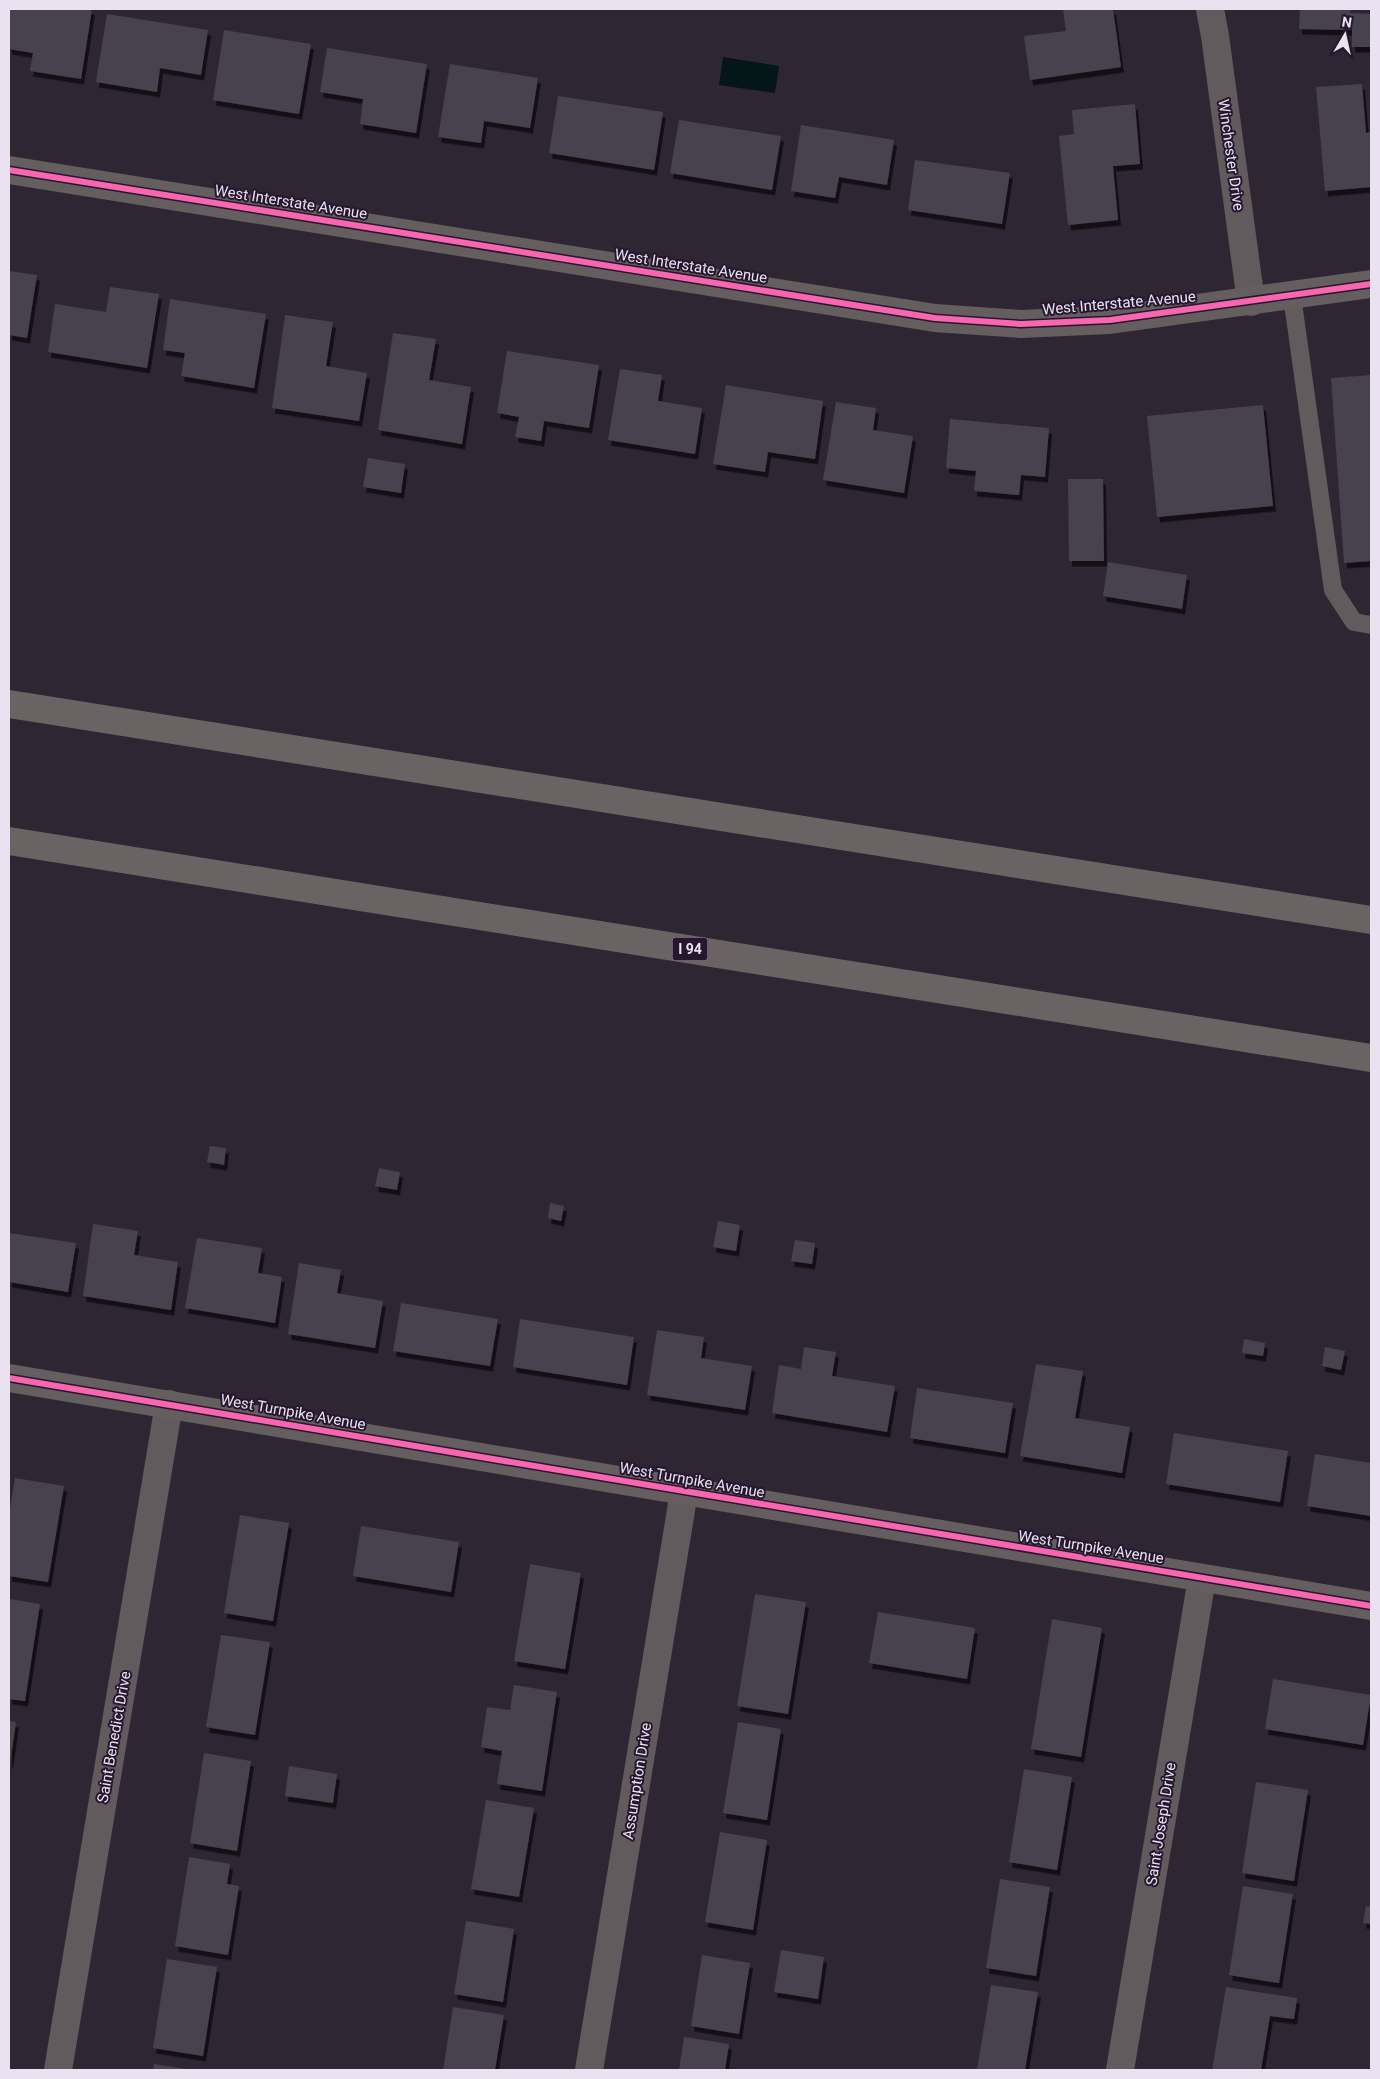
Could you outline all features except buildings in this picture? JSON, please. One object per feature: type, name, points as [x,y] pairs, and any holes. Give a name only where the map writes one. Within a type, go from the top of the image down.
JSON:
[{"type":"highway","points":[[9,704],[1371,920]]},
{"type":"highway","name":"I 94","points":[[9,840],[1371,1058]]},
{"type":"street","name":"Winchester Drive","points":[[1210,9],[1251,302]]},
{"type":"street","name":"West Interstate Avenue","points":[[9,170],[935,318],[1020,324],[1110,320],[1371,284]]},
{"type":"street","name":"West Turnpike Avenue","points":[[9,1378],[1371,1606]]},
{"type":"street","name":"Saint Benedict Drive","points":[[58,2070],[169,1404]]},
{"type":"street","name":"Assumption Drive","points":[[589,2070],[684,1492]]},
{"type":"street","name":"Saint Joseph Drive","points":[[1120,2070],[1202,1578]]},
{"type":"lane","points":[[1292,296],[1332,590],[1354,622],[1371,625]]},
{"type":"shaded area","points":[[723,57],[779,66],[775,93],[719,85]]},
{"type":"cycle path","points":[[9,170],[935,318],[1021,324],[1110,320],[1371,284]]},
{"type":"cycle path","points":[[9,1378],[1371,1606]]}]
